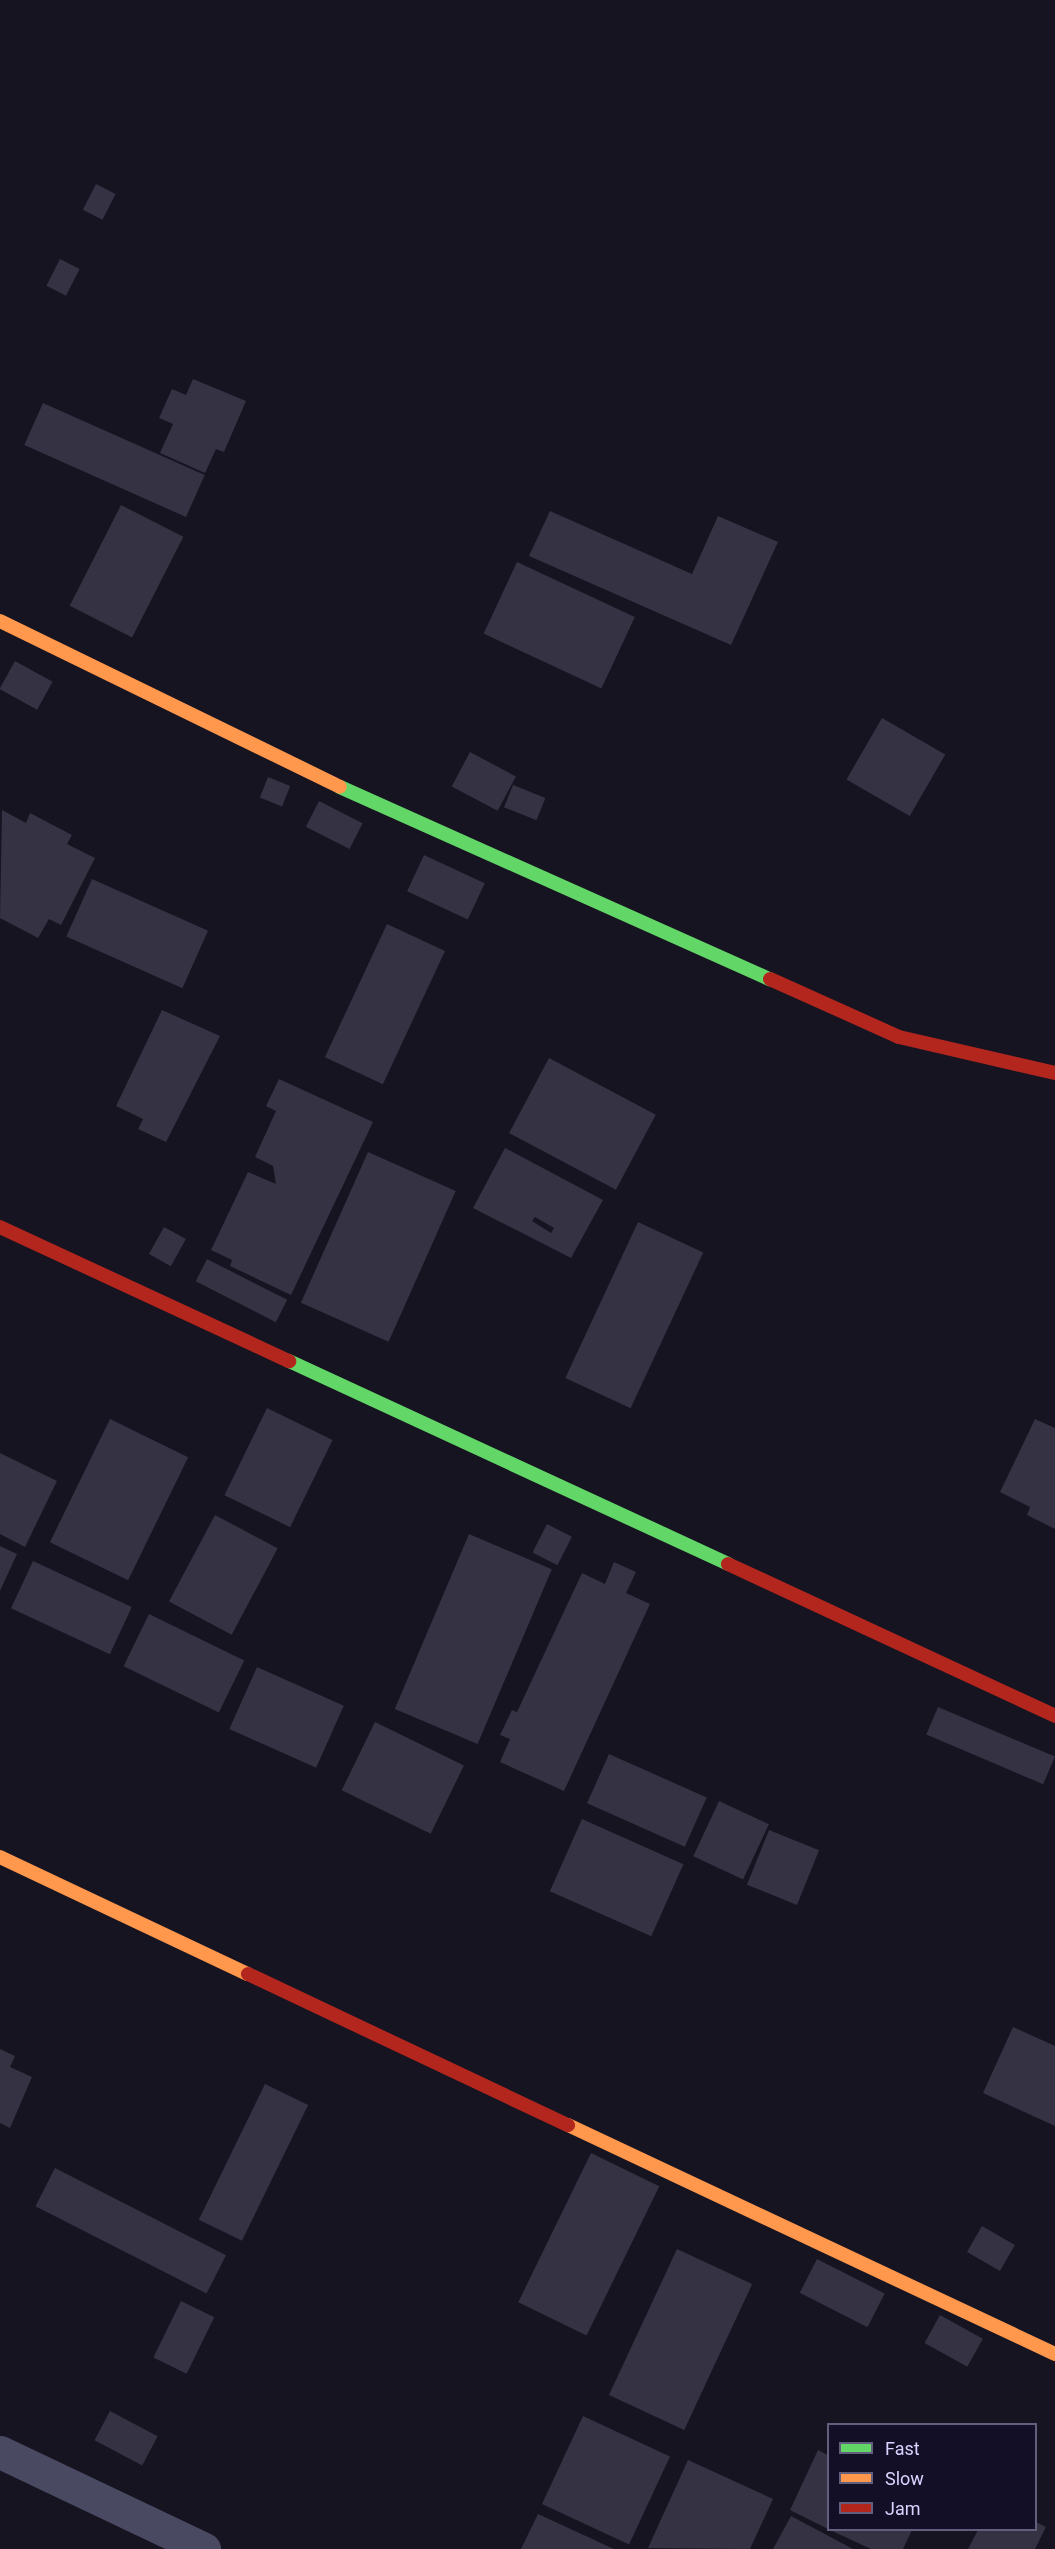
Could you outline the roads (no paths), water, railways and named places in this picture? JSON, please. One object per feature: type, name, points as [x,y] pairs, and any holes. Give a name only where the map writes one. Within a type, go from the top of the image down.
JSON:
[{"type":"street","points":[[0,621],[290,765],[899,1037],[1055,1073]]},
{"type":"street","points":[[0,1227],[1055,1716]]},
{"type":"street","points":[[0,1857],[1055,2354]]},
{"type":"street","points":[[0,2452],[204,2549]]}]
